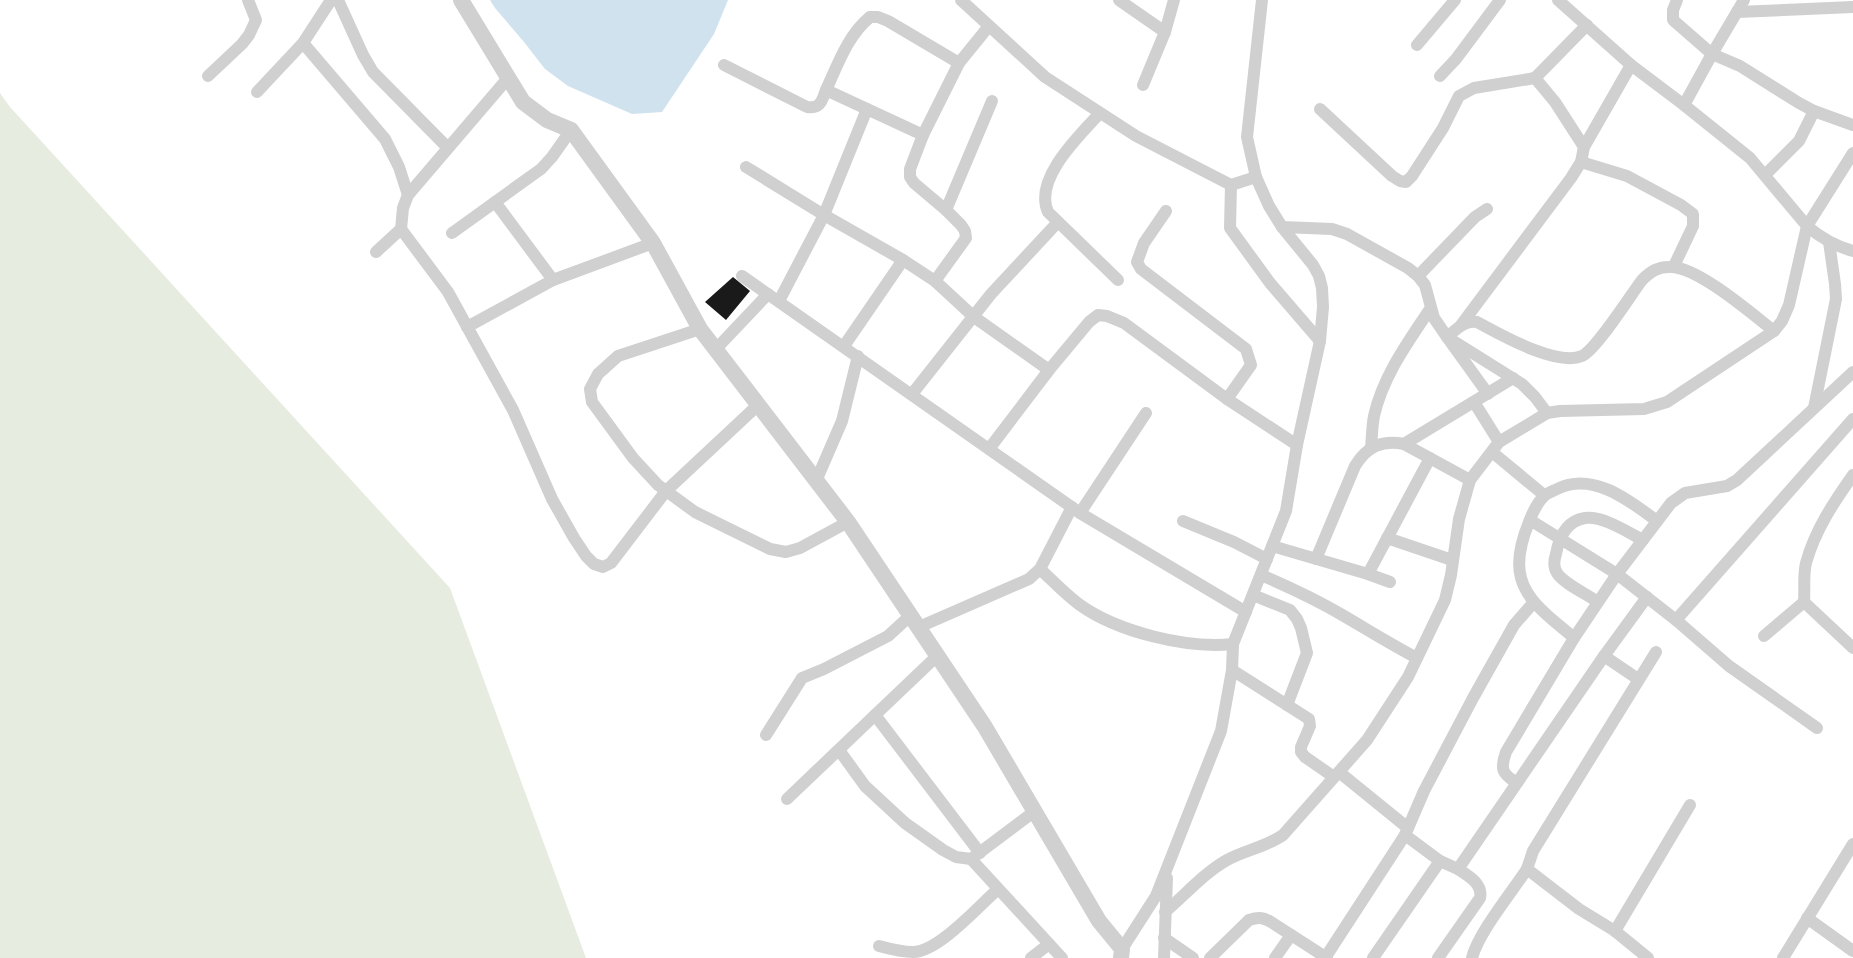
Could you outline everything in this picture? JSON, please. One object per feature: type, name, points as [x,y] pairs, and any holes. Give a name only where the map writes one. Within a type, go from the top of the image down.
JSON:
[{"type":"street","points":[[208,76],[250,35],[256,20],[248,0]]},
{"type":"street","points":[[257,92],[303,43],[331,0]]},
{"type":"street","points":[[338,0],[362,56],[374,72],[448,148]]},
{"type":"street","points":[[461,0],[523,102],[547,120],[571,130],[653,244],[700,329],[848,522],[985,727],[1099,921],[1121,953],[1156,896],[1221,731],[1232,670],[1233,644],[1286,512],[1297,445],[1320,341],[1322,288],[1319,276],[1313,264],[1282,227],[1269,206],[1256,177],[1247,137],[1262,0]]},
{"type":"street","points":[[961,0],[1045,77],[1136,136],[1231,185],[1256,177]]},
{"type":"street","points":[[1119,0],[1165,32]]},
{"type":"street","points":[[1143,84],[1165,32],[1174,0]]},
{"type":"street","points":[[1416,45],[1455,0]]},
{"type":"street","points":[[1440,76],[1456,59],[1500,0]]},
{"type":"street","points":[[1558,0],[1631,64],[1750,158],[1807,226],[1829,242],[1853,251]]},
{"type":"street","points":[[1677,0],[1673,10],[1673,20],[1712,54],[1740,66],[1786,96],[1814,111],[1853,125]]},
{"type":"street","points":[[1684,105],[1744,0]]},
{"type":"street","points":[[1737,12],[1853,7]]},
{"type":"street","points":[[724,65],[808,107],[815,108],[820,105],[848,43],[856,31],[870,17],[888,21],[959,64]]},
{"type":"street","points":[[1320,109],[1392,176],[1406,182],[1412,176],[1443,128],[1459,96],[1474,88],[1535,78],[1587,25]]},
{"type":"street","points":[[935,281],[966,238],[965,231],[946,210],[914,183],[910,177],[910,169],[923,135],[959,64],[989,26]]},
{"type":"street","points":[[303,43],[384,139],[399,167],[408,195]]},
{"type":"street","points":[[1447,337],[1460,326],[1555,201],[1581,162],[1584,147],[1631,64]]},
{"type":"street","points":[[376,252],[401,229],[403,208],[408,195],[508,78]]},
{"type":"street","points":[[1535,78],[1555,102],[1584,147]]},
{"type":"street","points":[[826,90],[923,135]]},
{"type":"street","points":[[946,210],[992,102]]},
{"type":"street","points":[[779,301],[824,215],[867,109]]},
{"type":"street","points":[[1764,175],[1799,141],[1814,111]]},
{"type":"street","points":[[1100,113],[1062,157],[1046,188],[1044,203],[1048,212],[1118,280]]},
{"type":"street","points":[[452,234],[541,169],[571,130]]},
{"type":"street","points":[[1165,912],[1219,865],[1238,855],[1273,842],[1283,835],[1367,740],[1404,685],[1445,600],[1458,519],[1470,480],[1496,448],[1547,413],[1644,409],[1667,402],[1774,331],[1782,322],[1789,305],[1807,226],[1853,153]]},
{"type":"street","points":[[1581,162],[1627,176],[1681,205],[1693,214],[1694,226],[1674,266]]},
{"type":"street","points":[[746,166],[935,281],[974,317],[1049,370]]},
{"type":"street","points":[[1231,185],[1230,228],[1270,283],[1320,341]]},
{"type":"street","points":[[494,202],[552,280]]},
{"type":"street","points":[[1418,276],[1475,216],[1487,209]]},
{"type":"street","points":[[1166,211],[1144,243],[1137,262],[1141,269],[1246,349],[1250,365],[1227,399]]},
{"type":"street","points":[[912,394],[991,294],[1058,222]]},
{"type":"street","points":[[1282,227],[1332,229],[1346,234],[1398,262],[1418,276],[1425,285],[1430,300],[1430,308],[1439,327],[1488,394]]},
{"type":"street","points":[[401,229],[448,292],[513,410],[552,498],[574,538],[594,564],[603,567],[611,563],[666,491],[758,405]]},
{"type":"street","points":[[1814,408],[1836,299],[1836,284],[1829,242]]},
{"type":"street","points":[[467,327],[552,280],[653,244]]},
{"type":"street","points":[[844,346],[903,260]]},
{"type":"street","points":[[1460,326],[1471,321],[1476,322],[1542,353],[1567,358],[1581,356],[1597,342],[1650,272],[1674,266],[1713,286],[1774,331]]},
{"type":"street","points":[[742,276],[1076,510],[1246,612]]},
{"type":"street","points":[[715,350],[768,294]]},
{"type":"street","points":[[1371,448],[1374,418],[1386,384],[1400,354],[1430,308]]},
{"type":"street","points":[[989,449],[1049,370],[1089,322],[1098,315],[1124,323],[1227,399],[1297,445]]},
{"type":"street","points":[[700,329],[618,356],[598,374],[590,389],[592,402],[633,458],[666,491],[695,512],[770,549],[786,552],[800,548],[848,522]]},
{"type":"street","points":[[1447,337],[1529,390],[1547,413]]},
{"type":"street","points":[[816,481],[842,421],[858,356]]},
{"type":"street","points":[[1517,783],[1507,777],[1502,762],[1574,638],[1617,574],[1671,503],[1685,494],[1727,486],[1737,480],[1853,372]]},
{"type":"street","points":[[1404,444],[1513,378]]},
{"type":"street","points":[[1474,402],[1496,448],[1544,495]]},
{"type":"street","points":[[766,736],[802,678],[824,669],[915,621],[1029,579],[1040,569],[1076,510],[1146,414]]},
{"type":"street","points":[[1676,620],[1853,419]]},
{"type":"street","points":[[1316,559],[1356,466],[1363,453],[1371,448],[1394,442],[1404,444],[1470,480]]},
{"type":"street","points":[[1368,574],[1430,458]]},
{"type":"street","points":[[1764,636],[1804,602],[1806,565],[1816,536],[1831,508],[1853,475]]},
{"type":"street","points":[[1574,638],[1534,602],[1521,578],[1522,538],[1544,495],[1571,484],[1592,484],[1620,495],[1657,521]]},
{"type":"street","points":[[1598,602],[1563,579],[1556,572],[1554,563],[1559,538],[1563,532],[1571,523],[1585,518],[1605,522],[1643,540]]},
{"type":"street","points":[[1530,520],[1617,574],[1676,620],[1729,666],[1817,728]]},
{"type":"street","points":[[1183,521],[1234,542],[1267,559]]},
{"type":"street","points":[[1387,538],[1452,560]]},
{"type":"street","points":[[1272,546],[1390,582]]},
{"type":"street","points":[[1040,569],[1078,604],[1135,632],[1198,645],[1233,644]]},
{"type":"street","points":[[1261,575],[1289,587],[1417,658]]},
{"type":"street","points":[[1253,595],[1290,610],[1302,628],[1307,653],[1288,705]]},
{"type":"street","points":[[1458,869],[1604,656],[1647,597]]},
{"type":"street","points":[[1210,958],[1249,920],[1256,917],[1264,918],[1326,958],[1406,832],[1424,791],[1472,698],[1514,625],[1534,602]]},
{"type":"street","points":[[1804,602],[1853,648]]},
{"type":"street","points":[[1472,958],[1485,931],[1527,869],[1533,851],[1656,652]]},
{"type":"street","points":[[788,800],[938,655]]},
{"type":"street","points":[[1604,656],[1638,679]]},
{"type":"street","points":[[1232,670],[1309,719],[1310,726],[1300,747],[1305,757],[1336,774],[1440,861],[1458,869],[1478,885],[1482,891],[1480,898],[1438,958]]},
{"type":"street","points":[[875,715],[998,889],[1062,958]]},
{"type":"street","points":[[839,750],[865,786],[905,823],[956,857],[976,856],[1035,811]]},
{"type":"street","points":[[1615,931],[1690,804]]},
{"type":"street","points":[[1783,958],[1853,844]]},
{"type":"street","points":[[1374,958],[1440,861]]},
{"type":"street","points":[[1164,958],[1168,865]]},
{"type":"street","points":[[1527,869],[1579,909],[1615,931],[1648,958]]},
{"type":"street","points":[[879,946],[914,952],[922,951],[935,945],[947,937],[998,889]]},
{"type":"street","points":[[1807,918],[1853,951]]},
{"type":"street","points":[[1275,958],[1291,935]]},
{"type":"street","points":[[1164,938],[1193,958]]},
{"type":"street","points":[[1031,958],[1049,944]]},
{"type":"shaded area","points":[[0,93],[10,107],[450,588],[586,958],[0,958]]},
{"type":"water","points":[[490,0],[728,0],[714,34],[662,112],[632,114],[568,86],[545,69]]},
{"type":"building","points":[[733,277],[750,291],[726,320],[705,302]]}]
